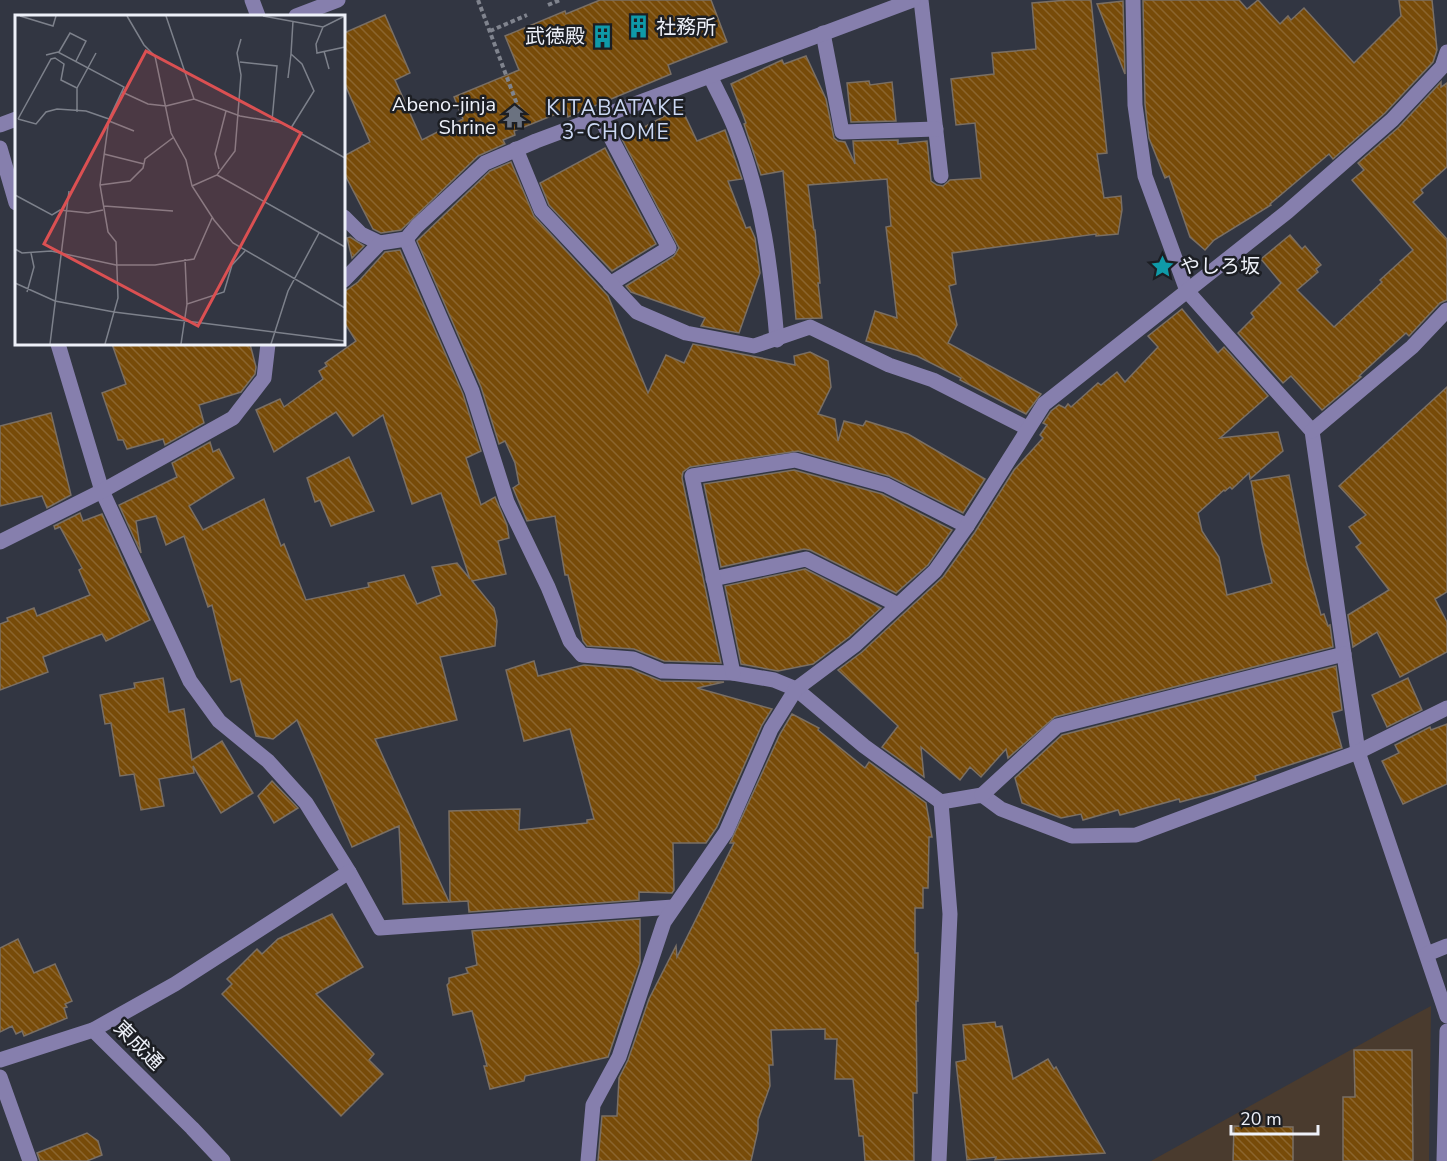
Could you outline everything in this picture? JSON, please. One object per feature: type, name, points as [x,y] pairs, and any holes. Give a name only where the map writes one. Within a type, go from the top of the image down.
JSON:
[{"type":"street","points":[[252,0],[258,15]]},
{"type":"street","points":[[299,15],[338,0]]},
{"type":"street","points":[[345,218],[360,234],[380,243],[406,239],[485,163],[531,143],[913,0]]},
{"type":"street","points":[[921,0],[941,176]]},
{"type":"street","points":[[1133,0],[1135,105],[1145,176],[1187,291],[1312,431],[1358,752],[1447,1016]]},
{"type":"street","points":[[823,33],[842,132],[936,129]]},
{"type":"street","points":[[588,1161],[594,1105],[619,1057],[664,922],[726,832],[771,729],[795,689],[855,645],[935,571],[967,526],[1044,404],[1287,212],[1392,120],[1443,67],[1447,52]]},
{"type":"street","points":[[710,76],[737,132],[754,182],[770,262],[777,339]]},
{"type":"street","points":[[600,117],[669,248],[610,284]]},
{"type":"street","points":[[0,125],[15,119]]},
{"type":"street","points":[[0,148],[15,200]]},
{"type":"street","points":[[516,149],[541,210],[637,312],[686,333],[754,346],[810,327],[889,365],[933,380],[1028,428]]},
{"type":"street","points":[[406,239],[472,391],[507,502],[548,587],[570,641],[582,655],[633,659],[662,671],[733,673],[774,680],[795,689],[864,746],[941,802],[982,795],[1057,726],[1344,654]]},
{"type":"street","points":[[345,279],[380,243]]},
{"type":"street","points":[[1312,431],[1412,347],[1447,310]]},
{"type":"street","points":[[58,345],[102,491],[190,681],[219,721],[268,761],[306,803],[349,872],[380,928],[673,907]]},
{"type":"street","points":[[0,542],[102,491],[233,418],[264,378],[268,345]]},
{"type":"street","points":[[733,673],[692,476],[795,460],[886,485],[967,526]]},
{"type":"street","points":[[713,579],[806,559],[898,605]]},
{"type":"street","points":[[982,795],[1000,809],[1071,836],[1136,835],[1358,752],[1447,708]]},
{"type":"street","points":[[939,1161],[950,914],[941,802]]},
{"type":"street","points":[[93,1030],[175,984],[349,872]]},
{"type":"street","points":[[1427,954],[1447,946]]},
{"type":"street","name":"東成通","points":[[0,1060],[93,1030],[223,1161]]},
{"type":"street","points":[[1444,1161],[1447,1031]]},
{"type":"street","points":[[0,1077],[30,1161]]},
{"type":"path","points":[[478,0],[531,143]]},
{"type":"path","points":[[548,5],[560,0]]},
{"type":"path","points":[[490,30],[527,15]]},
{"type":"shaded area","points":[[1431,1006],[1429,1161],[1151,1161],[1401,1022]]},
{"type":"building","points":[[600,0],[711,0],[727,42],[668,65],[671,74],[568,117],[566,110],[514,131],[515,135],[503,140],[505,144],[478,156],[401,230],[381,233],[373,229],[345,175],[345,155],[370,142],[345,84],[345,33],[385,15],[410,73],[395,80],[422,140],[463,119],[454,97],[519,70],[505,36],[565,11],[566,14]]},
{"type":"building","points":[[1091,0],[1107,153],[1097,154],[1104,198],[1121,196],[1122,210],[1118,234],[1096,236],[1096,234],[952,253],[956,284],[949,286],[957,325],[948,343],[1041,394],[1026,414],[917,356],[866,341],[875,311],[897,318],[886,227],[891,226],[887,179],[808,185],[815,230],[822,318],[796,319],[783,171],[761,175],[744,124],[746,123],[731,84],[782,60],[784,64],[806,56],[826,99],[834,138],[845,142],[855,164],[853,141],[898,140],[898,144],[927,141],[931,181],[943,186],[950,180],[981,178],[975,123],[956,125],[951,79],[994,74],[992,53],[1036,49],[1032,3]]},
{"type":"building","points":[[1143,0],[1239,0],[1247,9],[1258,0],[1280,24],[1288,16],[1291,20],[1304,8],[1354,63],[1401,16],[1399,0],[1432,0],[1437,50],[1433,62],[1385,113],[1333,159],[1329,154],[1271,205],[1214,240],[1205,250],[1190,237],[1169,176],[1165,178],[1149,138],[1145,104]]},
{"type":"building","points":[[1123,1],[1125,74],[1097,4]]},
{"type":"building","points":[[869,81],[870,85],[892,82],[896,121],[851,122],[847,83]]},
{"type":"building","points":[[1441,82],[1441,87],[1447,83],[1447,167],[1421,190],[1423,193],[1413,202],[1447,239],[1447,300],[1440,303],[1409,336],[1406,333],[1359,376],[1361,377],[1322,410],[1291,376],[1283,383],[1238,333],[1254,317],[1251,313],[1281,283],[1261,259],[1290,235],[1302,249],[1305,246],[1321,265],[1316,269],[1318,272],[1297,290],[1334,327],[1382,282],[1380,280],[1413,250],[1352,180],[1364,170],[1358,163],[1399,127]]},
{"type":"building","points":[[681,107],[697,141],[725,130],[742,179],[728,181],[746,228],[750,227],[755,238],[760,273],[739,333],[701,326],[705,318],[631,292],[626,286],[674,256],[679,248],[622,139]]},
{"type":"building","points":[[605,148],[656,244],[612,271],[549,205],[540,183]]},
{"type":"building","points":[[511,162],[534,216],[608,296],[648,393],[666,355],[684,363],[693,344],[795,365],[794,356],[810,352],[828,361],[831,387],[818,414],[835,419],[838,441],[844,421],[863,426],[866,421],[908,434],[985,479],[963,513],[889,476],[798,451],[690,467],[683,472],[682,478],[721,663],[664,661],[634,649],[587,646],[583,641],[568,575],[565,575],[555,516],[527,521],[513,488],[519,484],[515,463],[505,441],[499,444],[481,387],[417,241],[490,171]]},
{"type":"building","points":[[350,237],[364,246],[352,258],[347,238]]},
{"type":"building","points":[[400,250],[463,394],[481,451],[466,458],[481,505],[495,497],[507,525],[509,538],[498,541],[506,574],[472,581],[494,608],[497,621],[495,646],[440,657],[457,720],[375,739],[449,902],[403,904],[399,826],[352,847],[297,720],[273,739],[256,736],[240,679],[231,682],[212,605],[208,607],[184,536],[166,545],[156,516],[136,521],[141,553],[119,505],[177,477],[172,463],[210,442],[213,452],[219,449],[234,478],[189,506],[203,530],[264,499],[281,546],[284,544],[306,600],[369,587],[368,583],[404,575],[417,604],[441,595],[432,567],[457,563],[470,579],[441,493],[412,504],[383,415],[353,436],[336,412],[274,452],[256,410],[280,399],[284,407],[323,379],[319,371],[327,366],[325,363],[356,341],[345,324],[345,291],[358,282],[385,252]]},
{"type":"building","points":[[1182,309],[1218,353],[1224,347],[1268,396],[1220,438],[1278,432],[1283,451],[1250,479],[1249,473],[1232,489],[1230,487],[1224,490],[1198,513],[1202,531],[1219,557],[1227,595],[1272,583],[1251,481],[1289,475],[1306,561],[1321,615],[1324,614],[1328,626],[1330,625],[1333,647],[1055,717],[1008,758],[1006,749],[981,777],[970,767],[960,780],[921,747],[924,777],[882,747],[898,726],[838,670],[862,652],[943,577],[1014,470],[1043,438],[1040,435],[1047,425],[1043,423],[1051,411],[1059,405],[1065,408],[1068,404],[1071,407],[1098,383],[1101,385],[1117,372],[1125,382],[1158,347],[1148,336]]},
{"type":"building","points":[[112,345],[250,345],[256,367],[255,374],[241,392],[199,405],[204,423],[165,445],[163,439],[127,449],[123,440],[118,440],[102,393],[126,384]]},
{"type":"building","points":[[1447,387],[1447,592],[1435,599],[1447,622],[1447,652],[1400,677],[1377,632],[1353,647],[1348,615],[1389,590],[1356,547],[1361,543],[1349,527],[1366,515],[1339,486]]},
{"type":"building","points":[[51,413],[71,495],[47,508],[42,496],[0,506],[0,426]]},
{"type":"building","points":[[349,457],[374,511],[331,526],[320,500],[315,502],[307,478]]},
{"type":"building","points":[[794,470],[882,494],[952,530],[928,565],[896,593],[804,549],[721,567],[704,484]]},
{"type":"building","points":[[80,513],[83,521],[102,514],[150,620],[106,641],[102,634],[43,657],[48,672],[0,690],[0,624],[8,621],[7,618],[34,608],[37,616],[90,595],[79,570],[82,568],[60,527],[55,529],[54,526]]},
{"type":"building","points":[[805,569],[881,608],[849,637],[813,664],[778,671],[741,664],[725,586]]},
{"type":"building","points":[[534,661],[538,676],[584,665],[631,669],[661,681],[724,682],[697,688],[772,709],[762,725],[717,827],[706,843],[673,843],[674,890],[672,893],[639,892],[639,900],[469,912],[468,901],[450,902],[449,811],[520,809],[519,830],[587,823],[587,820],[594,819],[570,729],[524,741],[506,670]]},
{"type":"building","points":[[1336,666],[1342,710],[1332,713],[1342,748],[1255,776],[1256,780],[1214,793],[1180,802],[1179,799],[1120,815],[1118,810],[1083,820],[1081,814],[1061,818],[1022,803],[1015,778],[1062,735]]},
{"type":"building","points":[[163,678],[169,712],[184,709],[192,760],[222,741],[253,793],[221,813],[193,766],[194,773],[159,779],[164,806],[141,810],[134,774],[120,776],[111,723],[105,724],[100,695],[135,688],[134,683]]},
{"type":"building","points":[[1408,678],[1422,710],[1387,727],[1372,695]]},
{"type":"building","points":[[792,714],[819,728],[818,730],[865,768],[869,762],[926,803],[932,837],[929,837],[928,888],[923,888],[923,908],[915,908],[918,1001],[916,1001],[917,1093],[913,1093],[914,1161],[865,1161],[863,1136],[859,1136],[853,1079],[835,1079],[837,1039],[825,1039],[825,1029],[771,1030],[773,1065],[769,1065],[770,1086],[758,1120],[751,1161],[598,1161],[602,1116],[617,1116],[619,1078],[628,1060],[649,999],[676,946],[677,957],[734,843],[730,843],[780,734]]},
{"type":"building","points":[[1447,724],[1447,784],[1403,804],[1382,761],[1399,753],[1395,745],[1430,727],[1431,730]]},
{"type":"building","points":[[272,781],[298,808],[274,823],[258,796]]},
{"type":"building","points":[[332,914],[363,967],[316,994],[374,1054],[369,1060],[383,1074],[341,1116],[222,994],[232,984],[227,979],[257,949],[262,954],[278,939]]},
{"type":"building","points":[[640,919],[640,963],[608,1057],[525,1076],[524,1081],[490,1089],[484,1066],[487,1066],[472,1011],[453,1015],[447,985],[449,978],[468,973],[466,968],[477,965],[472,931]]},
{"type":"building","points":[[18,939],[34,973],[55,964],[72,1001],[65,1004],[67,1018],[24,1036],[22,1031],[16,1034],[12,1026],[0,1032],[0,948]]},
{"type":"building","points":[[995,1022],[996,1027],[1002,1026],[1013,1079],[1048,1059],[1054,1069],[1056,1067],[1105,1153],[967,1160],[956,1062],[966,1060],[963,1025]]},
{"type":"building","points":[[1354,1050],[1412,1050],[1413,1161],[1343,1161],[1343,1097],[1355,1097]]},
{"type":"building","points":[[1234,1126],[1293,1127],[1293,1161],[1233,1161]]},
{"type":"building","points":[[87,1133],[98,1141],[102,1155],[87,1161],[40,1161],[37,1153]]},
{"type":"place","name":"社務所","points":[[638,27]]},
{"type":"place","name":"武徳殿","points":[[603,36]]},
{"type":"place","name":"Abeno-jinja Shrine","points":[[514,116]]},
{"type":"place","name":"やしろ坂","points":[[1162,266]]},
{"type":"district","name":"KITABATAKE 3-CHOME","points":[[616,120]]}]
